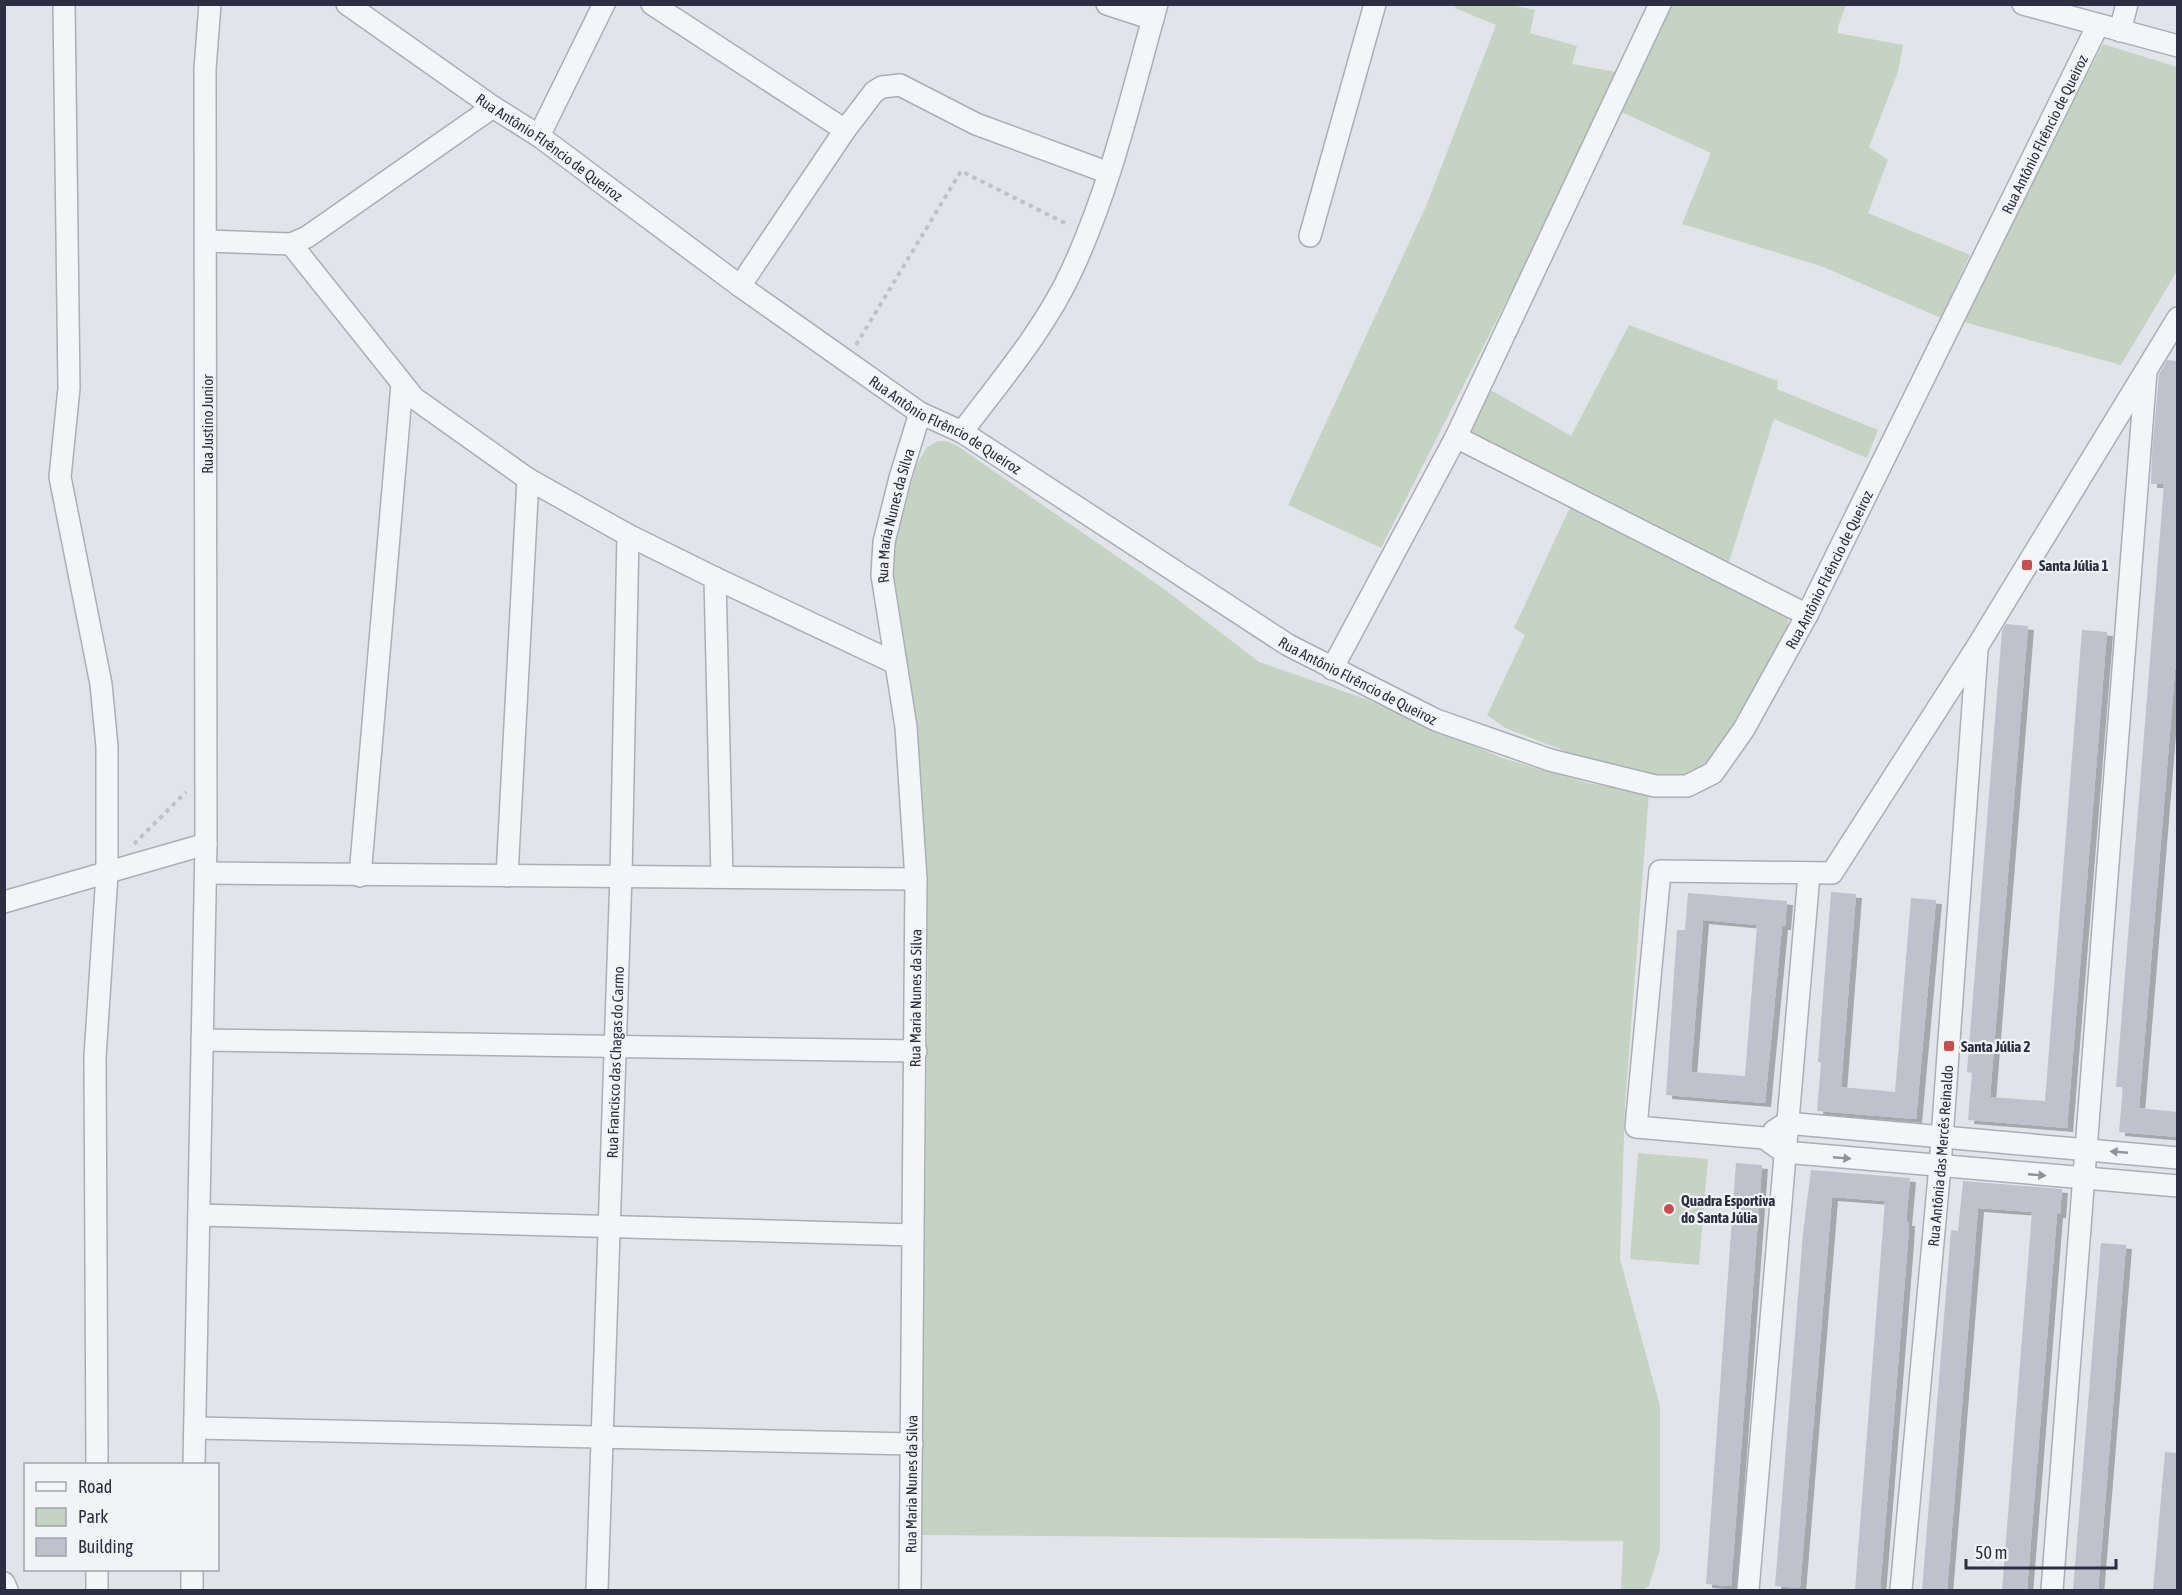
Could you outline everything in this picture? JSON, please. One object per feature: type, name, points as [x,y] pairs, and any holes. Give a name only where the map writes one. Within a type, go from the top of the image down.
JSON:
[{"type":"street","points":[[64,4],[69,388],[60,477],[101,684],[107,747],[106,874],[95,1057],[99,1300],[97,1463]]},
{"type":"street","name":"Rua Justino Junior","points":[[194,1463],[206,873],[205,69],[210,4]]},
{"type":"street","name":"Rua Antônio Flrêncio de Queiroz","points":[[347,4],[493,107],[539,136],[740,286],[920,413],[962,432],[1288,645],[1436,720],[1550,760],[1655,786],[1687,786],[1713,773],[1744,729],[1807,615],[2098,26]]},
{"type":"street","points":[[539,136],[604,4]]},
{"type":"street","points":[[652,4],[845,130]]},
{"type":"street","points":[[962,432],[1041,326],[1072,270],[1109,174],[1155,12],[1107,4]]},
{"type":"street","points":[[1310,236],[1375,4]]},
{"type":"street","points":[[1332,669],[1456,437],[1660,4]]},
{"type":"street","points":[[2023,4],[2178,46]]},
{"type":"street","points":[[2120,31],[2127,4]]},
{"type":"street","points":[[740,286],[845,130],[874,92],[890,84],[900,85],[976,124],[1109,174]]},
{"type":"street","points":[[207,242],[291,244],[321,229],[493,107]]},
{"type":"street","points":[[291,244],[414,398],[528,479],[628,535],[896,663]]},
{"type":"street","points":[[2178,318],[1977,646],[1832,873],[1660,871],[1636,1127],[1764,1138],[1784,1152],[2178,1186]]},
{"type":"street","points":[[2052,1590],[2146,368]]},
{"type":"street","points":[[360,876],[402,384]]},
{"type":"street","name":"Rua Maria Nunes da Silva","points":[[910,1590],[916,879],[906,727],[882,575],[884,542],[920,413]]},
{"type":"street","points":[[1456,437],[1807,615]]},
{"type":"street","points":[[507,876],[528,479]]},
{"type":"street","name":"Rua Francisco das Chagas do Carmo","points":[[597,1590],[621,875],[628,535]]},
{"type":"street","points":[[715,578],[722,877]]},
{"type":"street","name":"Rua Antônia das Mercês Reinaldo","points":[[1901,1590],[1940,1166],[1977,646]]},
{"type":"street","points":[[4,902],[206,844]]},
{"type":"street","points":[[206,873],[916,879]]},
{"type":"street","points":[[1748,1590],[1809,874]]},
{"type":"street","points":[[202,1040],[916,1051]]},
{"type":"street","points":[[1764,1138],[1786,1123],[2178,1158]]},
{"type":"street","points":[[199,1215],[913,1235]]},
{"type":"street","points":[[195,1428],[912,1444]]},
{"type":"street","points":[[96,1571],[97,1590]]},
{"type":"street","points":[[192,1571],[192,1590]]},
{"type":"street","points":[[4,1583],[7,1590]]},
{"type":"path","points":[[847,362],[961,171],[1086,234]]},
{"type":"path","points":[[133,845],[206,773]]},
{"type":"green space","points":[[1456,5],[1511,5],[1535,10],[1530,33],[1577,46],[1572,64],[1616,72],[1539,237],[1381,548],[1288,505],[1427,204],[1496,25],[1455,8]]},
{"type":"green space","points":[[1668,5],[1846,5],[1838,33],[1903,45],[1898,72],[1869,147],[1888,160],[1868,213],[1970,255],[1941,318],[1821,266],[1682,224],[1711,153],[1619,111]]},
{"type":"green space","points":[[2103,44],[2177,67],[2177,271],[2121,365],[1960,321]]},
{"type":"green space","points":[[1629,325],[1778,381],[1777,389],[1878,430],[1867,458],[1774,419],[1729,562],[1466,435],[1489,389],[1571,436]]},
{"type":"green space","points":[[938,441],[956,445],[1164,589],[1259,662],[1366,699],[1502,758],[1588,783],[1649,793],[1625,1105],[1620,1259],[1660,1406],[1660,1549],[1649,1586],[1643,1590],[1621,1590],[1623,1541],[921,1535],[928,957],[911,687],[896,625],[891,557],[916,467],[926,448]]},
{"type":"green space","points":[[1572,503],[1788,617],[1788,626],[1713,762],[1705,771],[1669,779],[1578,756],[1505,728],[1487,715],[1525,635],[1514,628]]},
{"type":"green space","name":"Quadra Esportiva do Santa Júlia","points":[[1638,1153],[1708,1159],[1699,1265],[1630,1259]]},
{"type":"building","points":[[2167,360],[2178,361],[2178,634],[2139,1108],[2178,1112],[2178,1137],[2119,1132],[2123,1087],[2116,1087],[2164,484],[2151,484],[2152,453],[2159,374]]},
{"type":"building","points":[[2006,624],[2028,626],[1990,1097],[2045,1101],[2082,630],[2107,632],[2067,1128],[1968,1120],[1972,1073],[1967,1072],[2002,631]]},
{"type":"building","points":[[1831,892],[1856,894],[1841,1087],[1895,1092],[1911,898],[1936,900],[1916,1119],[1817,1111],[1821,1063],[1818,1062]]},
{"type":"building","points":[[1688,893],[1787,901],[1785,926],[1782,926],[1765,1103],[1666,1095],[1677,930],[1685,930]],"holes":[[[1703,920],[1757,925],[1745,1076],[1691,1072]]]},
{"type":"building","points":[[1736,1163],[1762,1165],[1731,1586],[1706,1584]]},
{"type":"building","points":[[1811,1170],[1910,1178],[1906,1222],[1909,1222],[1908,1241],[1880,1590],[1855,1590],[1885,1201],[1832,1197],[1800,1588],[1775,1586],[1803,1233]]},
{"type":"building","points":[[1963,1181],[2062,1189],[2060,1214],[2057,1214],[2027,1590],[2002,1590],[2032,1212],[1978,1208],[1947,1590],[1922,1590],[1951,1230],[1958,1231]]},
{"type":"building","points":[[2101,1243],[2126,1245],[2098,1590],[2073,1590]]},
{"type":"building","points":[[2165,1452],[2178,1453],[2178,1590],[2153,1590]]},
{"type":"place","name":"Santa Júlia 1","points":[[2027,565]]},
{"type":"place","name":"Santa Júlia 2","points":[[1949,1046]]},
{"type":"place","name":"Quadra Esportiva do Santa Júlia","points":[[1669,1209]]}]
